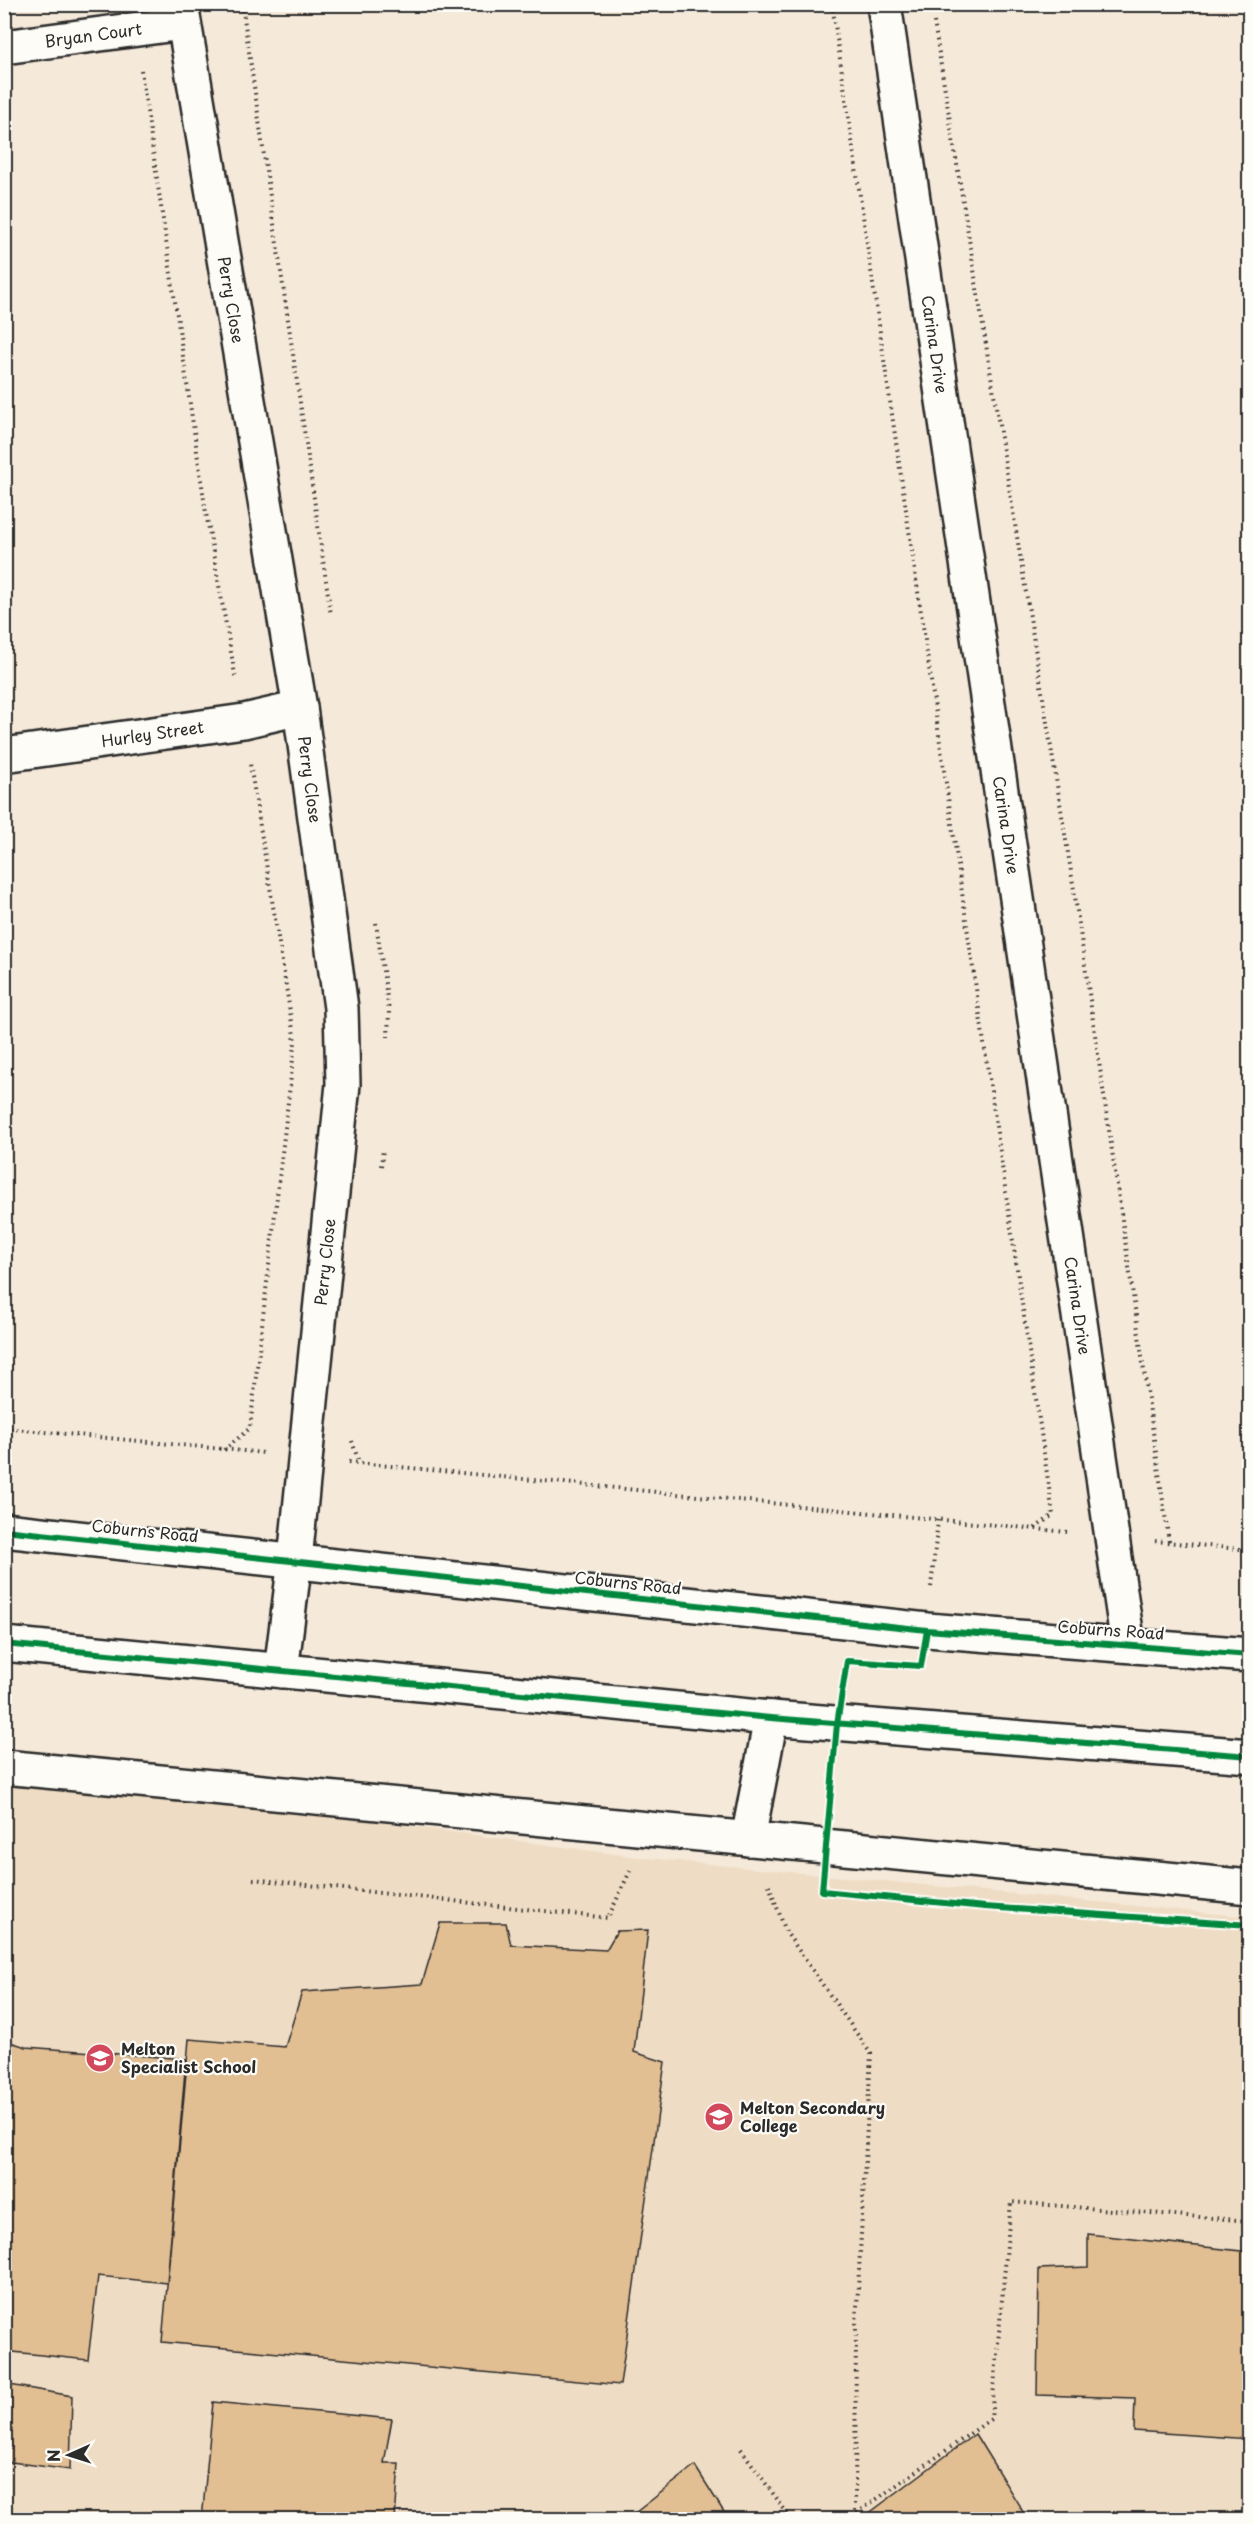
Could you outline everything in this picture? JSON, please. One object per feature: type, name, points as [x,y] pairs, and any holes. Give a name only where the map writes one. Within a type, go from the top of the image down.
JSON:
[{"type":"street","name":"Carina Drive","points":[[884,4],[1128,1645]]},
{"type":"street","name":"Bryan Court","points":[[4,47],[182,14]]},
{"type":"street","name":"Perry Close","points":[[182,14],[300,708],[341,1008],[343,1084],[306,1457],[281,1671]]},
{"type":"street","name":"Hurley Street","points":[[4,755],[244,721],[300,708]]},
{"type":"street","name":"Coburns Road","points":[[4,1530],[927,1630],[1250,1655]]},
{"type":"street","points":[[4,1644],[771,1718],[1250,1756]]},
{"type":"street","points":[[748,1839],[771,1718]]},
{"type":"street","points":[[4,1767],[1250,1887]]},
{"type":"path","points":[[832,4],[1053,1515],[1034,1529]]},
{"type":"path","points":[[933,16],[1074,890],[1169,1542]]},
{"type":"path","points":[[4,1428],[1250,1550]]},
{"type":"path","points":[[927,1630],[938,1520]]},
{"type":"path","points":[[253,1879],[608,1918],[632,1867]]},
{"type":"path","points":[[767,1879],[786,1932],[871,2054],[856,2325],[855,2514]]},
{"type":"path","points":[[847,2520],[991,2419],[1011,2202],[1250,2221]]},
{"type":"path","points":[[741,2449],[792,2520]]},
{"type":"shaded area","name":"Melton Secondary College","points":[[4,1781],[218,1800],[637,1857],[1249,1917],[1249,2519],[5,2519]]},
{"type":"building","points":[[440,1923],[506,1923],[511,1945],[606,1950],[617,1931],[648,1930],[634,2052],[665,2062],[620,2385],[162,2342],[189,2039],[285,2047],[302,1992],[422,1984]]},
{"type":"building","points":[[4,2040],[26,2047],[186,2059],[167,2283],[98,2276],[88,2360],[4,2351]]},
{"type":"building","points":[[1088,2234],[1250,2252],[1250,2439],[1134,2431],[1135,2398],[1037,2395],[1039,2269],[1088,2267]]},
{"type":"building","points":[[4,2384],[72,2396],[70,2470],[4,2461]]},
{"type":"building","points":[[213,2402],[392,2419],[384,2463],[399,2463],[395,2520],[202,2520]]},
{"type":"building","points":[[975,2434],[1028,2520],[860,2520]]},
{"type":"building","points":[[695,2466],[729,2520],[626,2520]]},
{"type":"cycle path","points":[[4,1530],[927,1630],[1250,1655]]},
{"type":"cycle path","points":[[927,1630],[921,1666],[847,1661],[837,1724],[822,1891],[985,1907],[1250,1925]]},
{"type":"cycle path","points":[[4,1644],[771,1718],[1250,1756]]},
{"type":"place","name":"Melton Specialist School","points":[[100,2058]]},
{"type":"place","name":"Melton Secondary College","points":[[719,2117]]}]
